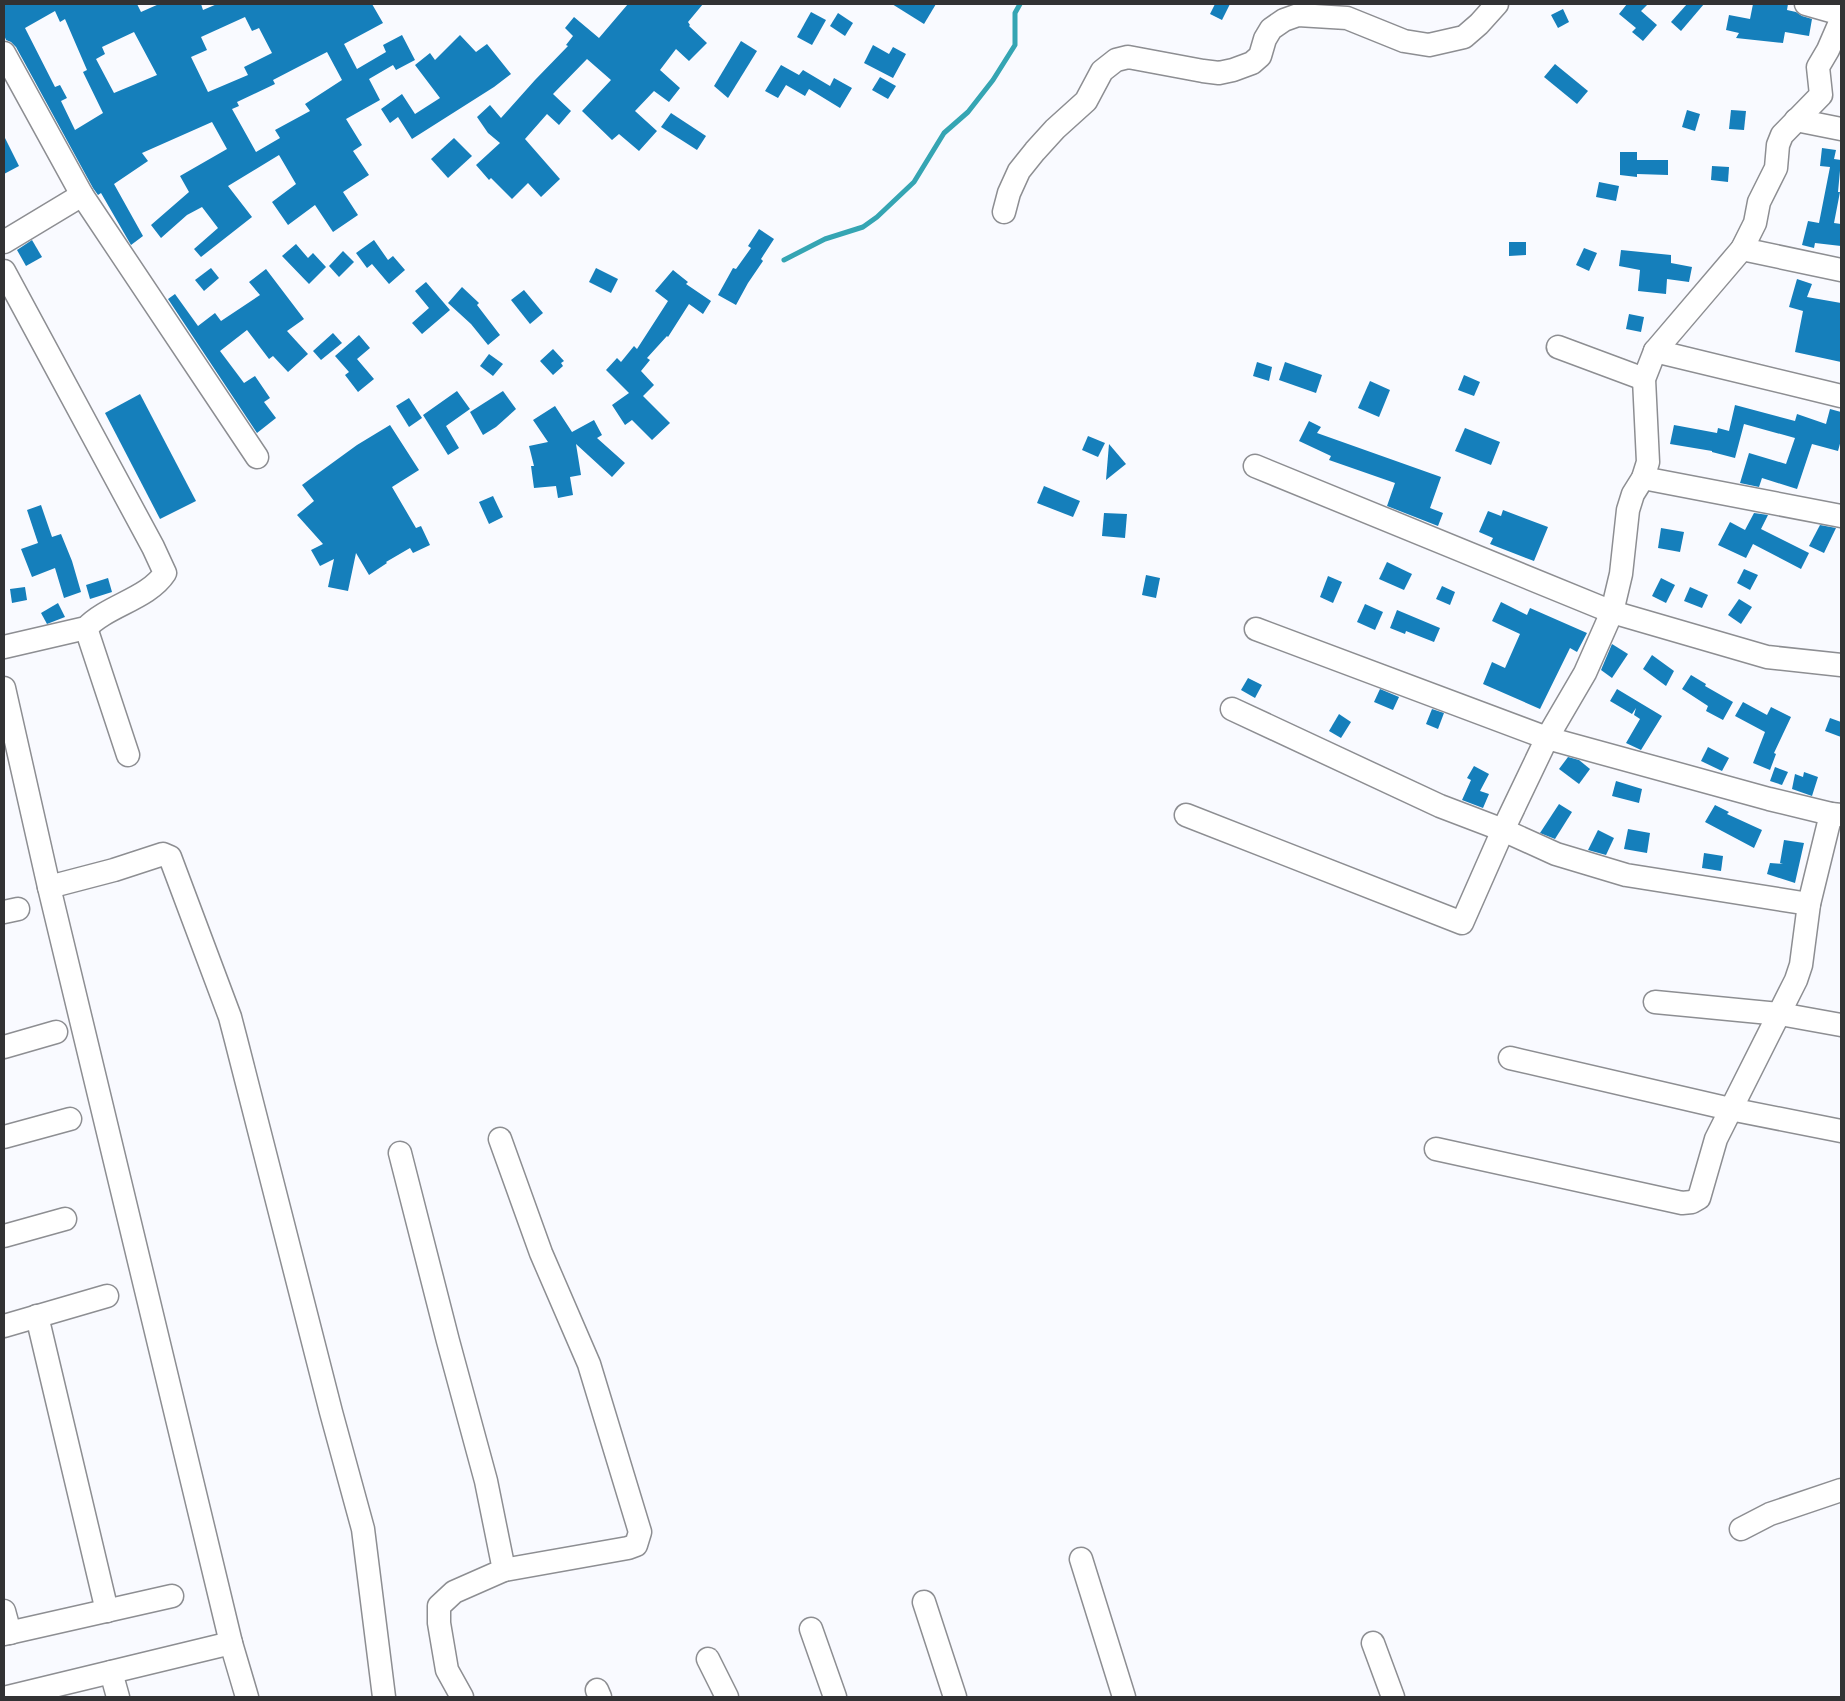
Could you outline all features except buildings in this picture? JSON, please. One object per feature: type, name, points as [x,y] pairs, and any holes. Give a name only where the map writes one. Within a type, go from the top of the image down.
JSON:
[{"type":"street","points":[[1004,212],[1019,171],[1055,129],[1086,101],[1102,71],[1116,60],[1128,57],[1219,73],[1234,70],[1252,63],[1260,56],[1264,40],[1271,29],[1284,20],[1298,15],[1347,18],[1404,41],[1429,46],[1464,37],[1497,4]]},
{"type":"street","points":[[1806,4],[1841,14]]},
{"type":"street","points":[[1186,815],[1462,923],[1503,830],[1547,738],[1585,673],[1612,612],[1621,574],[1628,510],[1632,494],[1643,478],[1648,462],[1644,378],[1655,351],[1742,249],[1755,223],[1760,202],[1776,168],[1778,146],[1782,135],[1821,95],[1818,67],[1828,50],[1841,20]]},
{"type":"street","points":[[4,53],[82,195],[257,457]]},
{"type":"street","points":[[1796,120],[1841,129]]},
{"type":"street","points":[[4,242],[82,195]]},
{"type":"street","points":[[1742,249],[1841,270]]},
{"type":"street","points":[[4,271],[152,546],[164,572],[154,586],[94,619],[86,628],[4,647]]},
{"type":"street","points":[[1558,347],[1644,378]]},
{"type":"street","points":[[1655,351],[1841,396]]},
{"type":"street","points":[[1255,466],[1612,612],[1767,657],[1841,665]]},
{"type":"street","points":[[1643,478],[1841,516]]},
{"type":"street","points":[[86,628],[128,755]]},
{"type":"street","points":[[1256,629],[1547,738],[1769,799],[1836,815],[1809,904],[1796,980],[1730,1109],[1713,1148],[1700,1198],[1692,1202],[1682,1203],[1436,1149]]},
{"type":"street","points":[[4,688],[49,887],[231,1643],[247,1697]]},
{"type":"street","points":[[1232,709],[1440,806],[1503,830],[1556,854],[1626,875],[1809,904]]},
{"type":"street","points":[[49,887],[114,870],[162,854],[170,857],[230,1017],[331,1412],[363,1529],[384,1697]]},
{"type":"street","points":[[1655,1002],[1780,1014],[1841,1026]]},
{"type":"street","points":[[4,1047],[56,1032]]},
{"type":"street","points":[[1510,1058],[1730,1109],[1841,1131]]},
{"type":"street","points":[[4,1137],[70,1119]]},
{"type":"street","points":[[462,1697],[448,1670],[439,1623],[439,1606],[454,1592],[504,1570],[628,1548],[636,1545],[640,1532],[589,1364],[542,1253],[500,1139]]},
{"type":"street","points":[[400,1153],[486,1481],[504,1570]]},
{"type":"street","points":[[4,1236],[65,1219]]},
{"type":"street","points":[[4,1326],[107,1296]]},
{"type":"street","points":[[37,1316],[107,1611]]},
{"type":"street","points":[[1741,1529],[1770,1514],[1841,1490]]},
{"type":"street","points":[[1082,1559],[1124,1697]]},
{"type":"street","points":[[4,1611],[7,1633],[172,1596]]},
{"type":"street","points":[[924,1602],[955,1697]]},
{"type":"street","points":[[811,1629],[835,1697]]},
{"type":"street","points":[[8,1697],[231,1643]]},
{"type":"street","points":[[1374,1643],[1393,1697]]},
{"type":"street","points":[[708,1659],[727,1697]]},
{"type":"street","points":[[111,1672],[118,1697]]},
{"type":"waterway","points":[[784,260],[825,239],[863,227],[877,217],[914,182],[944,133],[968,112],[993,80],[1015,45],[1015,13],[1020,4]]}]
